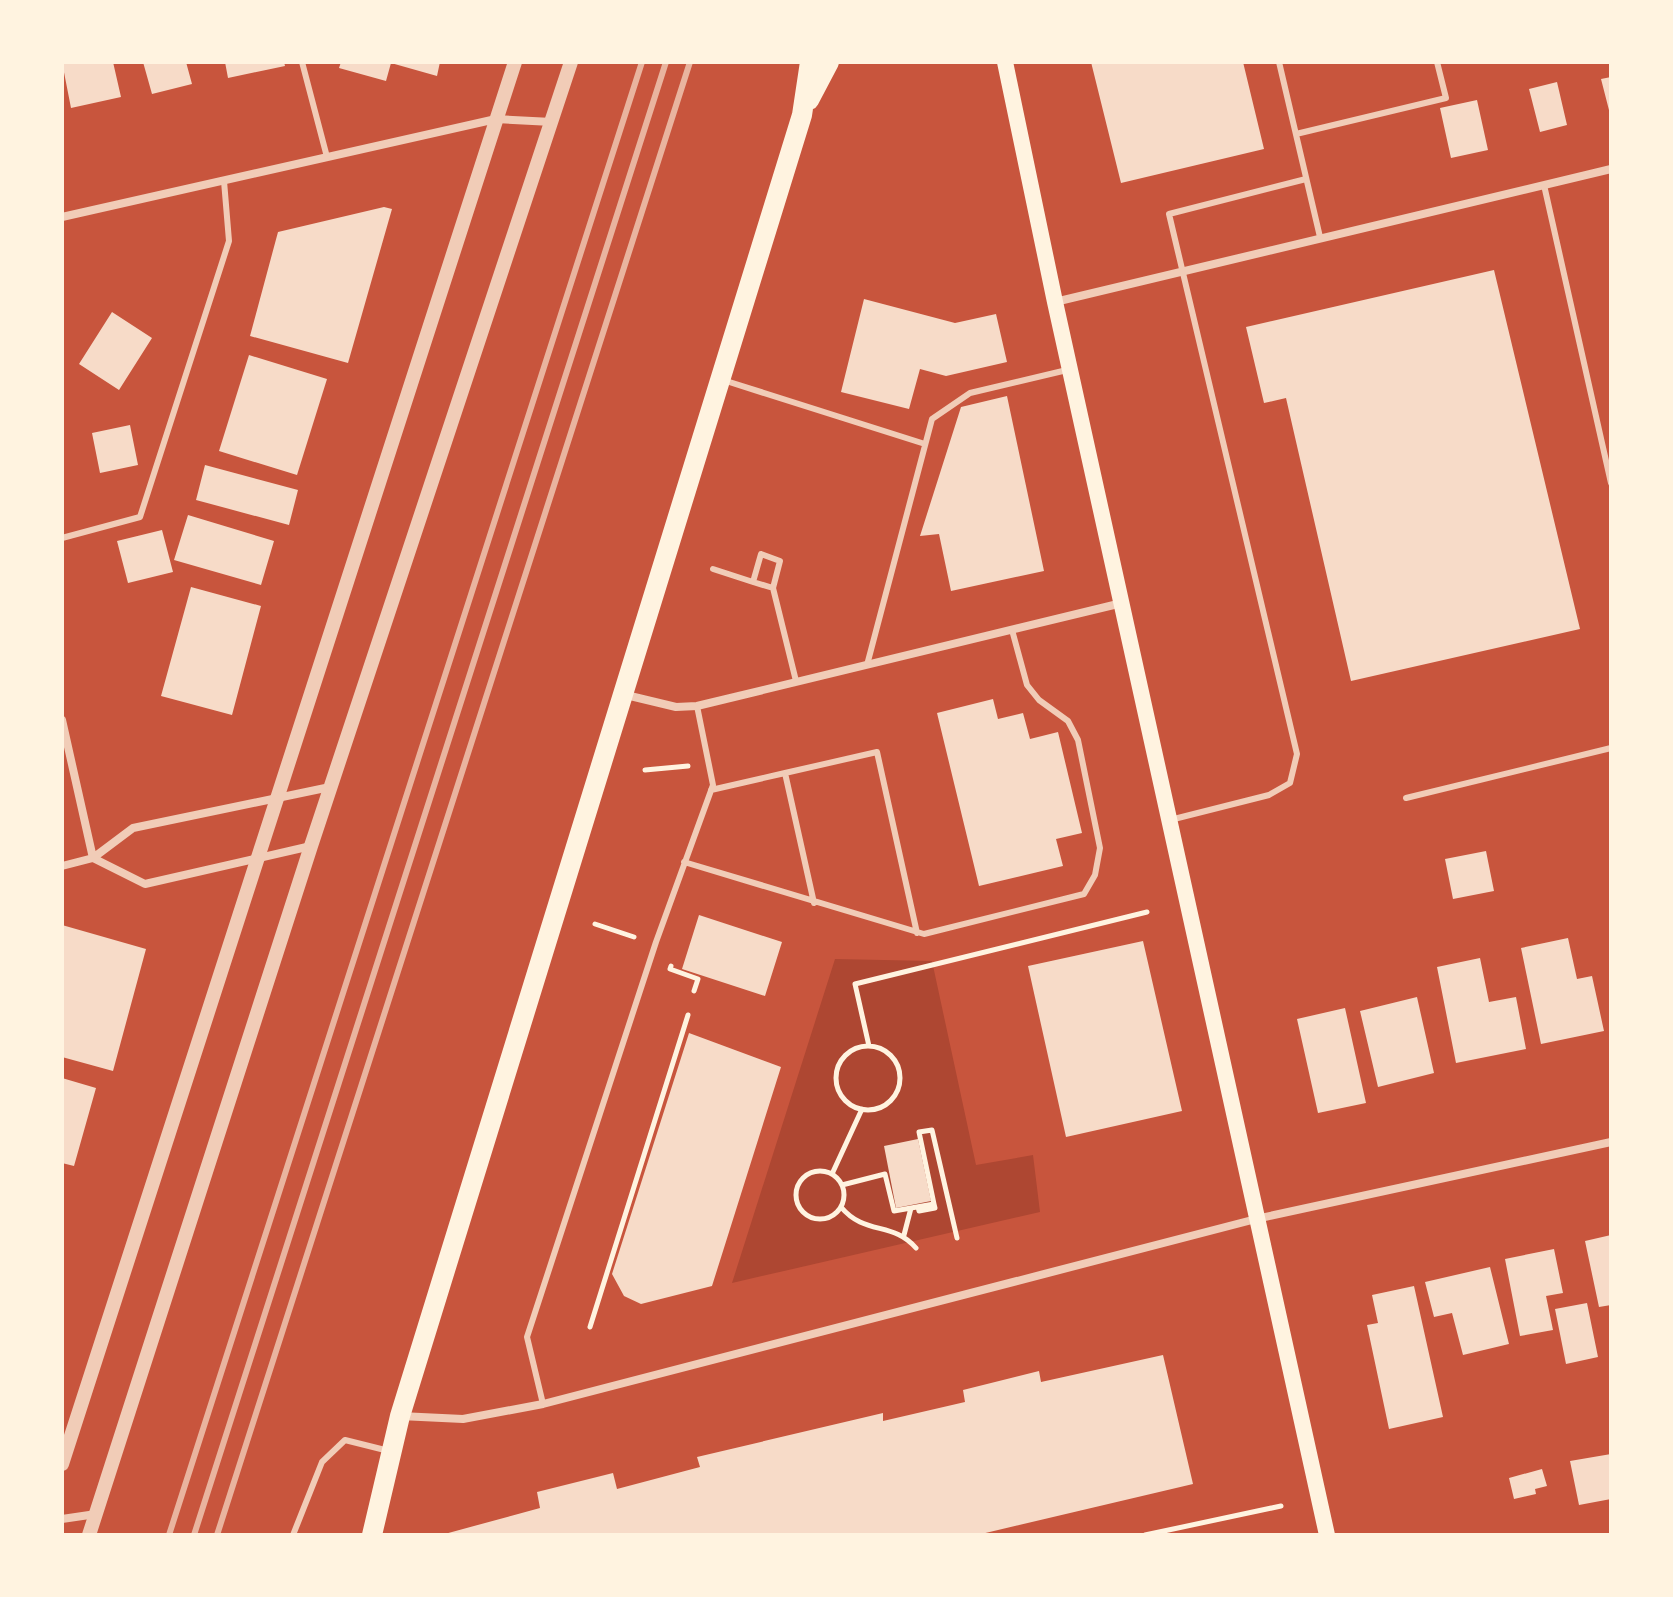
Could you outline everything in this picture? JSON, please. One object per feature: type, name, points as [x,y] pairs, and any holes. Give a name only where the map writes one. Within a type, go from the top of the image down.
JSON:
[{"type":"main road","points":[[372,1535],[400,1416],[802,115],[810,62]]},
{"type":"main road","points":[[802,115],[829,62]]},
{"type":"main road","points":[[1005,62],[1055,302],[1327,1535]]},
{"type":"street","points":[[62,1464],[515,62]]},
{"type":"street","points":[[89,1535],[311,846],[571,62]]},
{"type":"street","points":[[62,217],[496,119],[552,123]]},
{"type":"street","points":[[1055,302],[1611,169]]},
{"type":"street","points":[[623,694],[676,707],[697,706],[1123,603]]},
{"type":"street","points":[[62,720],[93,858]]},
{"type":"street","points":[[62,866],[93,858],[133,828],[331,787]]},
{"type":"street","points":[[93,858],[145,884],[311,846]]},
{"type":"street","points":[[400,1416],[463,1419],[543,1404],[1256,1219],[1611,1142]]},
{"type":"street","points":[[62,1519],[96,1514]]},
{"type":"lane","points":[[302,62],[327,157]]},
{"type":"lane","points":[[1279,62],[1320,237]]},
{"type":"lane","points":[[1296,134],[1446,98],[1437,62]]},
{"type":"lane","points":[[1170,820],[1269,795],[1290,783],[1297,754],[1169,214],[1306,179]]},
{"type":"lane","points":[[62,538],[140,517],[229,241],[224,181]]},
{"type":"lane","points":[[1544,185],[1611,483]]},
{"type":"lane","points":[[867,665],[932,419],[970,393],[1070,370]]},
{"type":"lane","points":[[720,379],[925,444]]},
{"type":"lane","points":[[753,582],[761,554],[780,561],[773,588],[796,681]]},
{"type":"lane","points":[[713,569],[773,588]]},
{"type":"lane","points":[[684,862],[921,934],[1076,898],[1089,888],[1095,875],[1099,838],[1076,735],[1068,721],[1039,700],[1027,685],[1012,630]]},
{"type":"lane","points":[[543,1404],[527,1337],[714,778],[697,706]]},
{"type":"lane","points":[[1406,798],[1611,748]]},
{"type":"lane","points":[[711,790],[877,752],[921,934]]},
{"type":"lane","points":[[785,773],[814,903]]},
{"type":"lane","points":[[293,1535],[322,1462],[345,1440],[391,1451]]},
{"type":"path","points":[[645,770],[689,766]]},
{"type":"path","points":[[869,1046],[855,984],[1147,912]]},
{"type":"path","points":[[595,924],[634,937]]},
{"type":"path","points":[[673,959],[670,969],[698,979],[694,991]]},
{"type":"path","points":[[590,1327],[688,1015]]},
{"type":"path","points":[[869,1046],[890,1054],[898,1066],[900,1079],[888,1103],[876,1109],[862,1109],[843,1097],[837,1074],[847,1054],[869,1046]]},
{"type":"path","points":[[832,1174],[862,1109]]},
{"type":"path","points":[[842,1185],[885,1174],[894,1211],[934,1204],[919,1132],[932,1130],[957,1238]]},
{"type":"path","points":[[821,1170],[832,1174],[842,1185],[841,1207],[832,1216],[819,1219],[807,1215],[798,1203],[797,1187],[806,1175],[821,1170]]},
{"type":"path","points":[[841,1207],[855,1223],[904,1235],[916,1248]]},
{"type":"path","points":[[904,1235],[915,1208]]},
{"type":"path","points":[[1145,1535],[1281,1506]]},
{"type":"shaded area","points":[[835,959],[932,961],[976,1165],[1033,1155],[1040,1212],[732,1283]]},
{"type":"building","points":[[62,62],[113,62],[121,97],[71,108]]},
{"type":"building","points":[[143,62],[186,62],[192,84],[152,94]]},
{"type":"building","points":[[225,62],[284,62],[285,66],[228,78]]},
{"type":"building","points":[[341,62],[440,62],[437,76],[391,63],[386,81],[339,68]]},
{"type":"building","points":[[1091,62],[1243,62],[1264,149],[1121,183]]},
{"type":"building","points":[[1611,77],[1611,114],[1610,114],[1601,79]]},
{"type":"building","points":[[1557,82],[1567,125],[1540,132],[1529,89]]},
{"type":"building","points":[[1477,100],[1488,150],[1451,158],[1440,108]]},
{"type":"building","points":[[384,207],[392,209],[348,363],[250,336],[278,232]]},
{"type":"building","points":[[1494,270],[1580,629],[1351,681],[1286,398],[1264,403],[1246,327]]},
{"type":"building","points":[[864,299],[955,323],[996,314],[1007,362],[946,376],[920,369],[909,409],[841,392]]},
{"type":"building","points":[[112,312],[152,338],[119,390],[79,364]]},
{"type":"building","points":[[249,355],[327,379],[297,475],[219,451]]},
{"type":"building","points":[[1007,396],[1044,571],[951,591],[939,534],[920,536],[961,407]]},
{"type":"building","points":[[130,425],[138,465],[100,473],[92,433]]},
{"type":"building","points":[[205,465],[298,490],[289,525],[196,500]]},
{"type":"building","points":[[188,515],[274,541],[261,585],[174,560]]},
{"type":"building","points":[[162,530],[173,572],[128,583],[117,541]]},
{"type":"building","points":[[191,587],[261,606],[232,715],[161,696]]},
{"type":"building","points":[[993,699],[998,719],[1023,713],[1030,739],[1058,732],[1082,833],[1056,839],[1063,866],[979,886],[937,713]]},
{"type":"building","points":[[1486,851],[1494,891],[1453,899],[1445,859]]},
{"type":"building","points":[[699,915],[782,942],[765,996],[682,969]]},
{"type":"building","points":[[62,925],[146,949],[113,1071],[62,1057]]},
{"type":"building","points":[[1568,938],[1577,979],[1592,976],[1604,1031],[1541,1044],[1521,948]]},
{"type":"building","points":[[1143,941],[1182,1111],[1066,1137],[1028,966]]},
{"type":"building","points":[[1480,958],[1489,1002],[1516,997],[1526,1049],[1456,1063],[1437,967]]},
{"type":"building","points":[[1417,997],[1434,1073],[1378,1087],[1360,1011]]},
{"type":"building","points":[[1345,1008],[1366,1103],[1318,1113],[1297,1019]]},
{"type":"building","points":[[689,1033],[781,1067],[712,1286],[641,1304],[624,1296],[612,1274]]},
{"type":"building","points":[[62,1078],[96,1088],[74,1166],[62,1163]]},
{"type":"building","points":[[918,1139],[931,1201],[896,1208],[884,1146]]},
{"type":"building","points":[[1611,1235],[1611,1305],[1599,1307],[1585,1241]]},
{"type":"building","points":[[1554,1249],[1563,1293],[1546,1296],[1553,1330],[1520,1336],[1505,1259]]},
{"type":"building","points":[[1490,1267],[1509,1344],[1463,1355],[1452,1313],[1434,1317],[1425,1282]]},
{"type":"building","points":[[1414,1286],[1443,1417],[1389,1429],[1367,1325],[1378,1323],[1372,1295]]},
{"type":"building","points":[[1587,1303],[1598,1357],[1566,1364],[1555,1309]]},
{"type":"building","points":[[1163,1355],[1193,1484],[977,1535],[441,1535],[540,1508],[537,1492],[613,1473],[617,1489],[700,1467],[697,1457],[883,1413],[883,1421],[965,1402],[963,1390],[1039,1371],[1041,1382]]},
{"type":"building","points":[[1611,1454],[1611,1499],[1579,1505],[1570,1461]]},
{"type":"building","points":[[1542,1469],[1547,1486],[1535,1489],[1536,1494],[1514,1499],[1509,1478]]},
{"type":"railway","points":[[169,1535],[642,62]]},
{"type":"railway","points":[[194,1535],[666,62]]},
{"type":"railway","points":[[217,1535],[690,62]]}]
